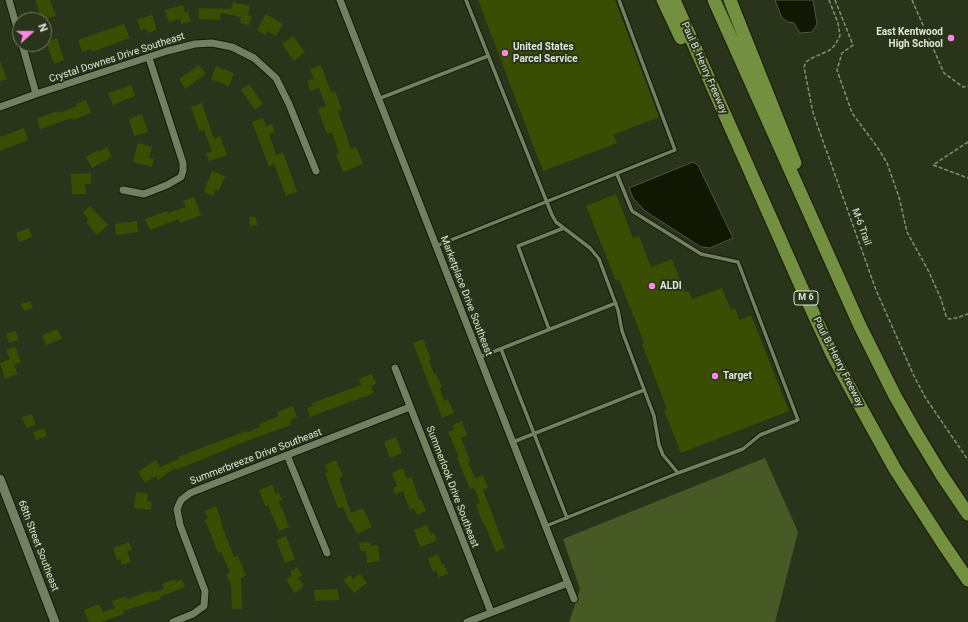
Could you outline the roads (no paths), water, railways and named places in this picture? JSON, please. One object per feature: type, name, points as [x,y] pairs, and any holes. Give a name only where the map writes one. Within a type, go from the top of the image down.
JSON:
[{"type":"highway","points":[[663,0],[772,232],[804,293]]},
{"type":"highway","name":"Paul B. Henry Freeway","points":[[674,0],[804,293],[854,395],[892,463],[968,580]]},
{"type":"highway","points":[[714,0],[860,326],[895,396],[941,474],[968,514]]},
{"type":"highway","points":[[730,0],[806,190],[840,283]]},
{"type":"street","points":[[9,0],[12,12]]},
{"type":"street","name":"Marketplace Drive Southeast","points":[[340,0],[574,599]]},
{"type":"street","name":"Crystal Downes Drive Southeast","points":[[0,107],[167,51],[194,44],[212,43],[232,47],[254,58],[276,78],[289,104],[316,171]]},
{"type":"street","points":[[24,52],[36,94]]},
{"type":"street","points":[[123,190],[144,194],[167,185],[181,177],[183,171],[183,163],[149,58]]},
{"type":"street","name":"Summerlook Drive Southeast","points":[[395,368],[491,612]]},
{"type":"street","name":"Summerbreeze Drive Southeast","points":[[173,622],[193,614],[204,606],[205,592],[180,525],[177,509],[181,500],[190,493],[410,407]]},
{"type":"street","points":[[288,455],[327,553]]},
{"type":"street","name":"68th Street Southeast","points":[[0,479],[55,622]]},
{"type":"street","points":[[467,622],[568,583]]},
{"type":"lane","points":[[466,0],[546,202],[556,222],[590,248],[599,259],[616,303],[622,331],[654,416],[659,445],[663,455],[678,473]]},
{"type":"lane","points":[[436,246],[675,150],[619,0]]},
{"type":"lane","points":[[378,99],[488,56]]},
{"type":"lane","points":[[546,526],[678,473],[743,449],[760,435],[798,420],[738,262],[701,254],[632,211],[617,174]]},
{"type":"lane","points":[[549,329],[518,246],[564,228]]},
{"type":"lane","points":[[480,357],[616,303]]},
{"type":"lane","points":[[501,348],[567,518]]},
{"type":"lane","points":[[513,442],[644,390]]},
{"type":"place","name":"East Kentwood High School","points":[[951,38]]},
{"type":"place","name":"United States Parcel Service","points":[[505,53]]},
{"type":"place","name":"ALDI","points":[[652,286]]},
{"type":"place","name":"Target","points":[[715,376]]}]
